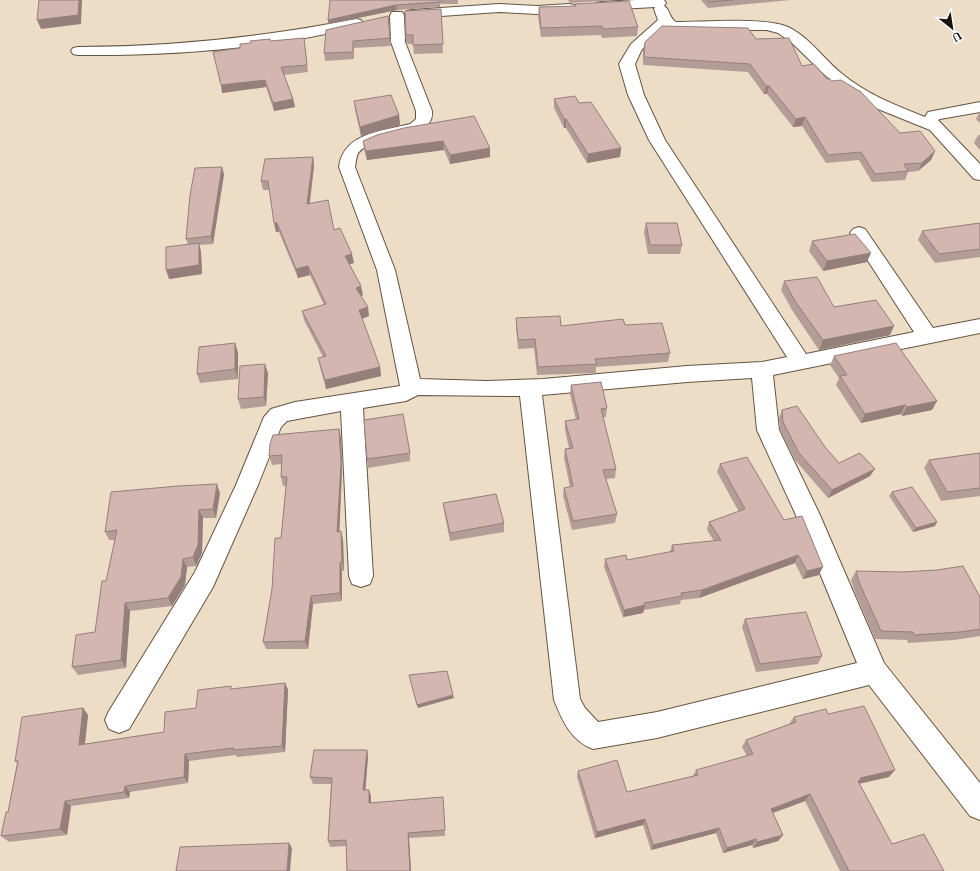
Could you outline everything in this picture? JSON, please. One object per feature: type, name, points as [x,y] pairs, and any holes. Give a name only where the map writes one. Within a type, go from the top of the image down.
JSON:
[{"type":"street","points":[[119,720],[204,578],[247,484],[272,423],[279,415],[295,410],[352,402],[406,393],[410,391],[411,387],[386,270],[347,167],[348,157],[353,148],[363,142],[416,127],[423,122],[424,111],[398,42],[390,16],[499,8],[587,7],[658,1],[665,20],[673,26],[767,26],[781,28],[797,38],[821,64],[855,91],[867,98],[933,126]]},
{"type":"street","points":[[665,20],[636,46],[628,64],[636,96],[657,140],[801,362]]},
{"type":"street","points":[[78,51],[125,52],[230,45],[294,36],[368,21]]},
{"type":"street","points":[[980,107],[934,116],[930,121],[933,126],[953,144],[980,175]]},
{"type":"street","points":[[859,233],[928,336]]},
{"type":"street","points":[[411,387],[465,390],[562,386],[722,371],[762,370],[980,326]]},
{"type":"street","points":[[762,370],[768,430],[806,513],[874,671],[980,806]]},
{"type":"street","points":[[530,387],[567,700],[575,717],[593,736],[657,725],[874,671]]},
{"type":"street","points":[[352,402],[353,448],[360,526],[361,576]]},
{"type":"building","points":[[39,0],[79,0],[78,15],[37,20]]},
{"type":"building","points":[[330,0],[440,0],[440,2],[396,5],[328,20]]},
{"type":"building","points":[[707,0],[733,0],[709,2]]},
{"type":"building","points":[[629,1],[638,27],[603,29],[602,26],[541,28],[539,7],[576,6],[575,4]]},
{"type":"building","points":[[441,9],[443,44],[413,45],[413,35],[407,35],[406,33],[405,11]]},
{"type":"building","points":[[388,16],[390,38],[353,41],[353,52],[324,53],[326,30]]},
{"type":"building","points":[[662,26],[748,28],[756,39],[789,38],[802,66],[814,64],[827,79],[832,81],[841,80],[861,92],[900,133],[920,131],[935,151],[922,163],[904,164],[908,171],[875,174],[861,152],[828,155],[805,117],[796,119],[769,86],[766,86],[750,64],[644,57],[645,42]]},
{"type":"building","points":[[304,38],[307,65],[281,67],[293,99],[273,103],[265,80],[221,85],[213,52],[240,48],[240,44],[251,43],[250,41]]},
{"type":"building","points":[[391,95],[399,115],[360,127],[354,101]]},
{"type":"building","points":[[575,96],[579,103],[591,102],[621,148],[588,154],[566,119],[564,119],[554,99]]},
{"type":"building","points":[[474,116],[490,148],[450,155],[443,141],[366,151],[363,141],[377,135],[404,128]]},
{"type":"building","points":[[313,157],[307,204],[328,200],[334,230],[340,228],[352,254],[345,256],[361,286],[356,288],[368,307],[359,310],[380,367],[325,380],[318,358],[326,356],[302,311],[326,304],[308,266],[296,269],[277,223],[274,223],[268,181],[261,181],[265,159]]},
{"type":"building","points":[[222,167],[211,236],[186,239],[190,195],[195,168]]},
{"type":"building","points":[[646,223],[677,223],[682,245],[650,245]]},
{"type":"building","points":[[980,223],[980,249],[939,254],[922,231]]},
{"type":"building","points":[[855,234],[871,253],[827,261],[812,241]]},
{"type":"building","points":[[199,243],[199,265],[166,270],[166,247]]},
{"type":"building","points":[[817,277],[834,307],[876,300],[894,326],[823,340],[795,301],[784,281]]},
{"type":"building","points":[[560,316],[561,326],[623,319],[625,325],[662,323],[670,353],[595,359],[597,364],[538,367],[535,339],[518,340],[516,318]]},
{"type":"building","points":[[235,343],[235,369],[197,374],[199,347]]},
{"type":"building","points":[[896,343],[937,401],[907,407],[905,405],[865,414],[840,376],[847,375],[834,356]]},
{"type":"building","points":[[265,364],[264,397],[238,399],[240,366]]},
{"type":"building","points":[[601,382],[607,408],[601,409],[616,469],[603,470],[617,514],[573,521],[564,488],[573,486],[565,449],[573,448],[565,421],[579,419],[571,385]]},
{"type":"building","points":[[797,406],[825,447],[839,463],[860,453],[875,469],[832,490],[799,453],[783,422],[782,410]]},
{"type":"building","points":[[403,414],[410,453],[367,459],[364,420]]},
{"type":"building","points":[[339,429],[341,463],[337,532],[341,531],[342,562],[340,562],[340,593],[311,596],[305,641],[263,642],[272,589],[275,538],[281,538],[287,477],[281,477],[282,455],[269,456],[270,444],[273,435]]},
{"type":"building","points":[[980,453],[980,488],[947,492],[929,460]]},
{"type":"building","points":[[747,457],[784,520],[802,516],[823,567],[807,571],[798,555],[702,590],[681,593],[682,596],[644,603],[645,605],[624,610],[605,559],[626,555],[627,560],[674,551],[672,545],[721,540],[709,522],[745,509],[720,464]]},
{"type":"building","points":[[217,484],[213,509],[199,510],[198,545],[193,557],[183,559],[181,577],[168,598],[125,603],[121,660],[72,667],[76,635],[95,632],[102,581],[106,581],[117,530],[105,532],[111,492]]},
{"type":"building","points":[[912,487],[937,522],[916,528],[892,492]]},
{"type":"building","points":[[496,494],[504,523],[450,533],[443,503]]},
{"type":"building","points":[[963,566],[980,597],[980,629],[914,635],[913,632],[881,631],[859,582],[856,571],[902,572],[937,570]]},
{"type":"building","points":[[806,612],[822,656],[760,664],[745,619]]},
{"type":"building","points":[[447,671],[453,695],[417,705],[409,675]]},
{"type":"building","points":[[285,683],[282,746],[233,750],[233,748],[185,754],[184,777],[125,786],[124,792],[65,801],[60,829],[1,836],[6,812],[8,812],[18,761],[15,761],[22,717],[83,708],[79,745],[164,732],[165,712],[196,708],[198,690],[231,686],[231,689]]},
{"type":"building","points":[[864,706],[895,770],[860,778],[861,780],[858,781],[892,844],[924,834],[944,871],[849,871],[810,794],[771,809],[783,835],[757,842],[756,839],[727,848],[719,828],[653,845],[645,819],[597,832],[578,771],[617,760],[627,792],[698,775],[696,770],[753,754],[746,740],[796,722],[794,717],[826,709],[828,714]]},
{"type":"building","points":[[314,750],[367,750],[363,790],[369,790],[369,803],[443,797],[445,830],[408,833],[410,871],[347,871],[346,840],[328,841],[332,778],[310,777]]},
{"type":"building","points":[[289,843],[287,871],[176,871],[180,847]]}]
